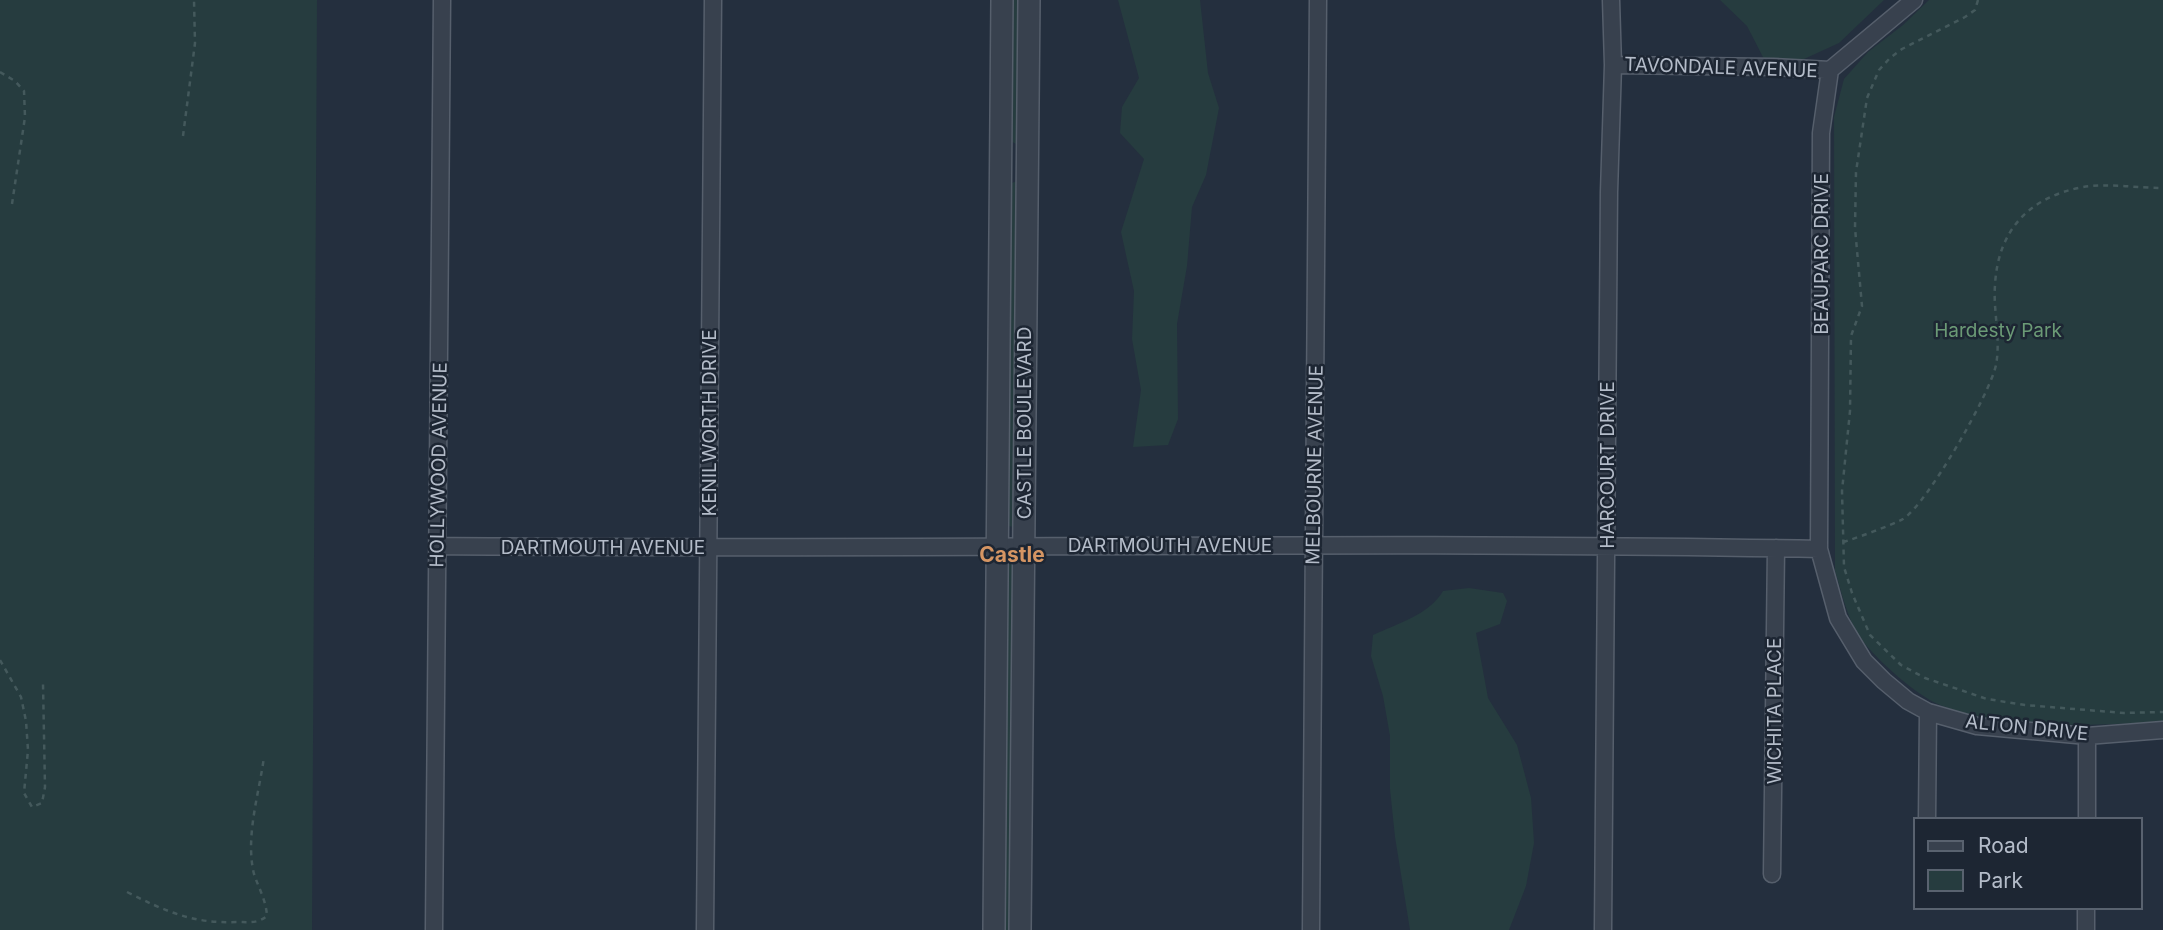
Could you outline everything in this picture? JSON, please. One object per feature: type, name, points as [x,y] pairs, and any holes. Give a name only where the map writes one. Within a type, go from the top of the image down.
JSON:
[{"type":"street","name":"HOLLYWOOD AVENUE","points":[[434,930],[442,0]]},
{"type":"street","name":"KENILWORTH DRIVE","points":[[705,930],[713,0]]},
{"type":"street","name":"CASTLE BOULEVARD","points":[[994,930],[1003,0]]},
{"type":"street","name":"CASTLE BOULEVARD","points":[[1020,930],[1028,0]]},
{"type":"street","name":"MELBOURNE AVENUE","points":[[1311,930],[1318,0]]},
{"type":"street","name":"HARCOURT DRIVE","points":[[1603,930],[1609,192],[1613,65],[1611,0]]},
{"type":"street","points":[[1829,70],[1914,0]]},
{"type":"street","name":"TAVONDALE AVENUE","points":[[1613,65],[1829,70]]},
{"type":"street","name":"BEAUPARC DRIVE","points":[[1819,549],[1821,133],[1829,70]]},
{"type":"street","points":[[1001,164],[1027,163]]},
{"type":"street","name":"DARTMOUTH AVENUE","points":[[437,546],[709,548],[1312,545],[1718,546],[1819,549]]},
{"type":"street","name":"WICHITA PLACE","points":[[1772,874],[1776,548]]},
{"type":"street","name":"ALTON DRIVE","points":[[1819,549],[1833,606],[1859,652],[1884,681],[1908,701],[1928,712],[1978,726],[2087,736],[2163,730]]},
{"type":"street","points":[[1927,818],[1928,712]]},
{"type":"street","points":[[2087,736],[2087,818]]},
{"type":"street","points":[[2086,909],[2086,930]]},
{"type":"path","points":[[183,136],[195,43],[194,0]]},
{"type":"path","points":[[1978,0],[1975,10],[1965,17],[1896,53],[1879,70],[1867,98],[1858,153],[1855,228],[1862,306],[1851,336],[1850,411],[1842,491],[1844,567],[1870,635],[1893,658],[1913,671],[1950,688],[1987,699],[2124,713],[2163,712]]},
{"type":"path","points":[[0,72],[15,81],[24,92],[25,117],[12,204]]},
{"type":"path","points":[[1843,542],[1903,519],[1920,501],[1976,411],[1996,368],[1996,272],[1999,256],[2015,222],[2041,201],[2085,187],[2163,188]]},
{"type":"path","points":[[0,660],[21,697],[28,750],[24,793],[32,807],[42,803],[45,787],[43,684]]},
{"type":"path","points":[[127,892],[183,918],[214,923],[259,922],[267,916],[266,901],[254,874],[252,851],[264,757]]},
{"type":"green space","points":[[0,0],[317,0],[312,930],[0,930]]},
{"type":"green space","points":[[1010,0],[1024,0],[1019,142],[1016,144],[1011,141]]},
{"type":"green space","points":[[1118,0],[1200,0],[1208,73],[1219,108],[1206,175],[1192,207],[1187,266],[1177,324],[1178,419],[1168,445],[1133,447],[1141,390],[1132,339],[1134,291],[1121,232],[1144,159],[1120,133],[1122,107],[1139,78]]},
{"type":"green space","points":[[1720,0],[1884,0],[1839,43],[1804,59],[1765,61],[1747,26]]},
{"type":"green space","name":"Hardesty Park","points":[[1929,0],[2163,0],[2163,722],[2079,725],[2022,723],[1993,719],[1940,705],[1909,686],[1877,657],[1857,633],[1846,607],[1835,571],[1834,117],[1844,79],[1868,52],[1903,25]]},
{"type":"green space","points":[[1017,181],[1015,527],[1007,526],[1009,184]]},
{"type":"green space","points":[[1006,565],[1015,565],[1014,930],[1002,930]]},
{"type":"green space","points":[[1469,588],[1503,593],[1507,601],[1500,624],[1476,633],[1488,698],[1517,745],[1531,798],[1534,843],[1526,886],[1509,930],[1410,930],[1390,789],[1390,736],[1383,696],[1371,656],[1373,635],[1421,612],[1443,591]]},
{"type":"district","name":"Castle","points":[[1012,555]]}]
